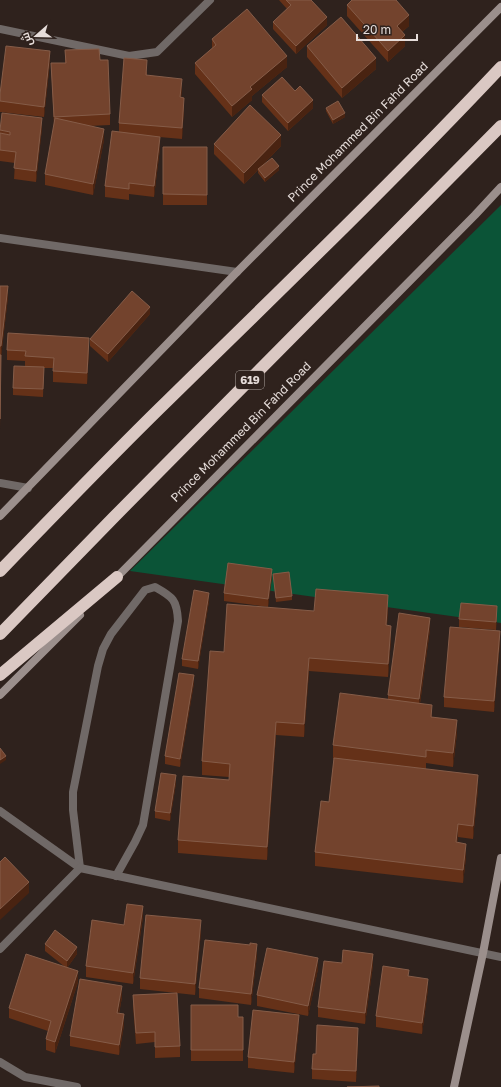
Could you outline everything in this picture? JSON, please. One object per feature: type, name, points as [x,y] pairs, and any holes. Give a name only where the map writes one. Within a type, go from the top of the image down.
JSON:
[{"type":"highway","points":[[0,571],[159,409],[340,232],[501,67]]},
{"type":"highway","name":"619","points":[[0,634],[501,126]]},
{"type":"highway","points":[[0,675],[117,577]]},
{"type":"main road","name":"Prince Mohammed Bin Fahd Road","points":[[0,516],[237,272],[501,8]]},
{"type":"main road","name":"Prince Mohammed Bin Fahd Road","points":[[0,695],[501,187]]},
{"type":"main road","points":[[454,1087],[483,953],[501,858]]},
{"type":"street","points":[[0,29],[129,56],[157,52],[210,0]]},
{"type":"street","points":[[0,238],[237,272]]},
{"type":"street","points":[[0,483],[28,488]]},
{"type":"street","points":[[80,868],[72,810],[73,792],[98,666],[103,649],[111,634],[144,590],[155,587],[170,595],[177,607],[178,621],[143,825],[116,876]]},
{"type":"street","points":[[0,811],[80,868],[501,957]]},
{"type":"street","points":[[0,949],[80,868]]},
{"type":"street","points":[[0,1062],[25,1077],[77,1087]]},
{"type":"green space","points":[[501,205],[501,623],[130,571]]},
{"type":"building","points":[[286,0],[311,0],[327,17],[296,46],[273,22],[291,5]]},
{"type":"building","points":[[352,0],[396,0],[409,15],[397,26],[405,35],[388,51],[347,5]]},
{"type":"building","points":[[247,9],[287,56],[250,87],[252,89],[232,106],[195,63],[216,45],[212,39]]},
{"type":"building","points":[[341,17],[376,58],[342,88],[307,46]]},
{"type":"building","points":[[6,46],[50,51],[44,107],[0,101]]},
{"type":"building","points":[[99,49],[100,60],[108,60],[110,114],[54,117],[51,63],[66,63],[65,50]]},
{"type":"building","points":[[124,58],[147,60],[146,75],[182,79],[180,97],[184,98],[182,128],[119,123]]},
{"type":"building","points":[[282,77],[295,91],[300,86],[313,100],[288,123],[262,95]]},
{"type":"building","points":[[338,101],[345,113],[333,120],[326,108]]},
{"type":"building","points":[[250,105],[281,135],[244,173],[214,144]]},
{"type":"building","points":[[2,113],[42,118],[36,171],[14,168],[16,152],[0,150],[0,133],[10,135],[10,132],[0,130]]},
{"type":"building","points":[[55,118],[104,129],[93,184],[45,174]]},
{"type":"building","points":[[112,131],[160,137],[154,186],[129,183],[129,189],[105,186]]},
{"type":"building","points":[[163,147],[207,147],[207,195],[163,194]]},
{"type":"building","points":[[272,158],[279,166],[265,178],[258,169]]},
{"type":"building","points":[[0,286],[8,286],[1,346],[0,346]]},
{"type":"building","points":[[132,291],[150,307],[108,354],[90,339]]},
{"type":"building","points":[[8,333],[89,338],[87,373],[53,371],[54,358],[25,356],[26,351],[7,350]]},
{"type":"building","points":[[0,355],[1,355],[0,419]]},
{"type":"building","points":[[14,366],[44,367],[43,389],[13,388]]},
{"type":"building","points":[[228,563],[272,569],[268,599],[224,593]]},
{"type":"building","points":[[289,572],[292,596],[276,598],[273,574]]},
{"type":"building","points":[[316,589],[388,595],[386,625],[391,626],[388,664],[309,658],[304,724],[276,722],[267,847],[178,840],[183,776],[229,780],[230,764],[202,761],[210,651],[224,652],[227,604],[314,611]]},
{"type":"building","points":[[194,590],[209,593],[198,661],[182,659]]},
{"type":"building","points":[[461,603],[497,606],[496,622],[459,619]]},
{"type":"building","points":[[399,613],[430,618],[419,699],[388,695]]},
{"type":"building","points":[[450,627],[500,631],[494,701],[444,697]]},
{"type":"building","points":[[179,673],[194,675],[180,759],[165,756]]},
{"type":"building","points":[[340,693],[432,705],[431,717],[457,720],[453,753],[426,750],[426,757],[333,745]]},
{"type":"building","points":[[0,748],[6,756],[0,760]]},
{"type":"building","points":[[334,758],[478,775],[473,826],[458,824],[456,842],[466,844],[463,870],[315,852],[321,801],[329,802]]},
{"type":"building","points":[[161,773],[176,775],[170,813],[155,811]]},
{"type":"building","points":[[5,857],[29,882],[0,909],[0,862]]},
{"type":"building","points":[[127,904],[143,906],[133,973],[86,966],[92,920],[124,925]]},
{"type":"building","points":[[146,915],[201,920],[195,984],[140,978]]},
{"type":"building","points":[[55,930],[77,947],[67,961],[45,944]]},
{"type":"building","points":[[205,940],[250,945],[250,943],[257,944],[251,994],[199,988]]},
{"type":"building","points":[[267,948],[318,958],[308,1006],[257,995]]},
{"type":"building","points":[[343,950],[373,954],[365,1013],[318,1007],[324,961],[342,963]]},
{"type":"building","points":[[26,954],[78,971],[55,1042],[46,1039],[51,1021],[9,1008]]},
{"type":"building","points":[[383,966],[409,970],[408,976],[428,979],[422,1023],[376,1016]]},
{"type":"building","points":[[80,979],[122,986],[117,1013],[124,1014],[119,1045],[70,1036]]},
{"type":"building","points":[[177,993],[180,1046],[155,1047],[155,1032],[136,1033],[133,995]]},
{"type":"building","points":[[191,1005],[238,1005],[238,1017],[243,1017],[243,1050],[191,1050]]},
{"type":"building","points":[[253,1010],[299,1015],[294,1062],[248,1057]]},
{"type":"building","points":[[317,1025],[358,1028],[356,1071],[312,1069],[313,1054],[316,1054]]},
{"type":"building","points":[[379,1086],[379,1087],[347,1087]]}]
